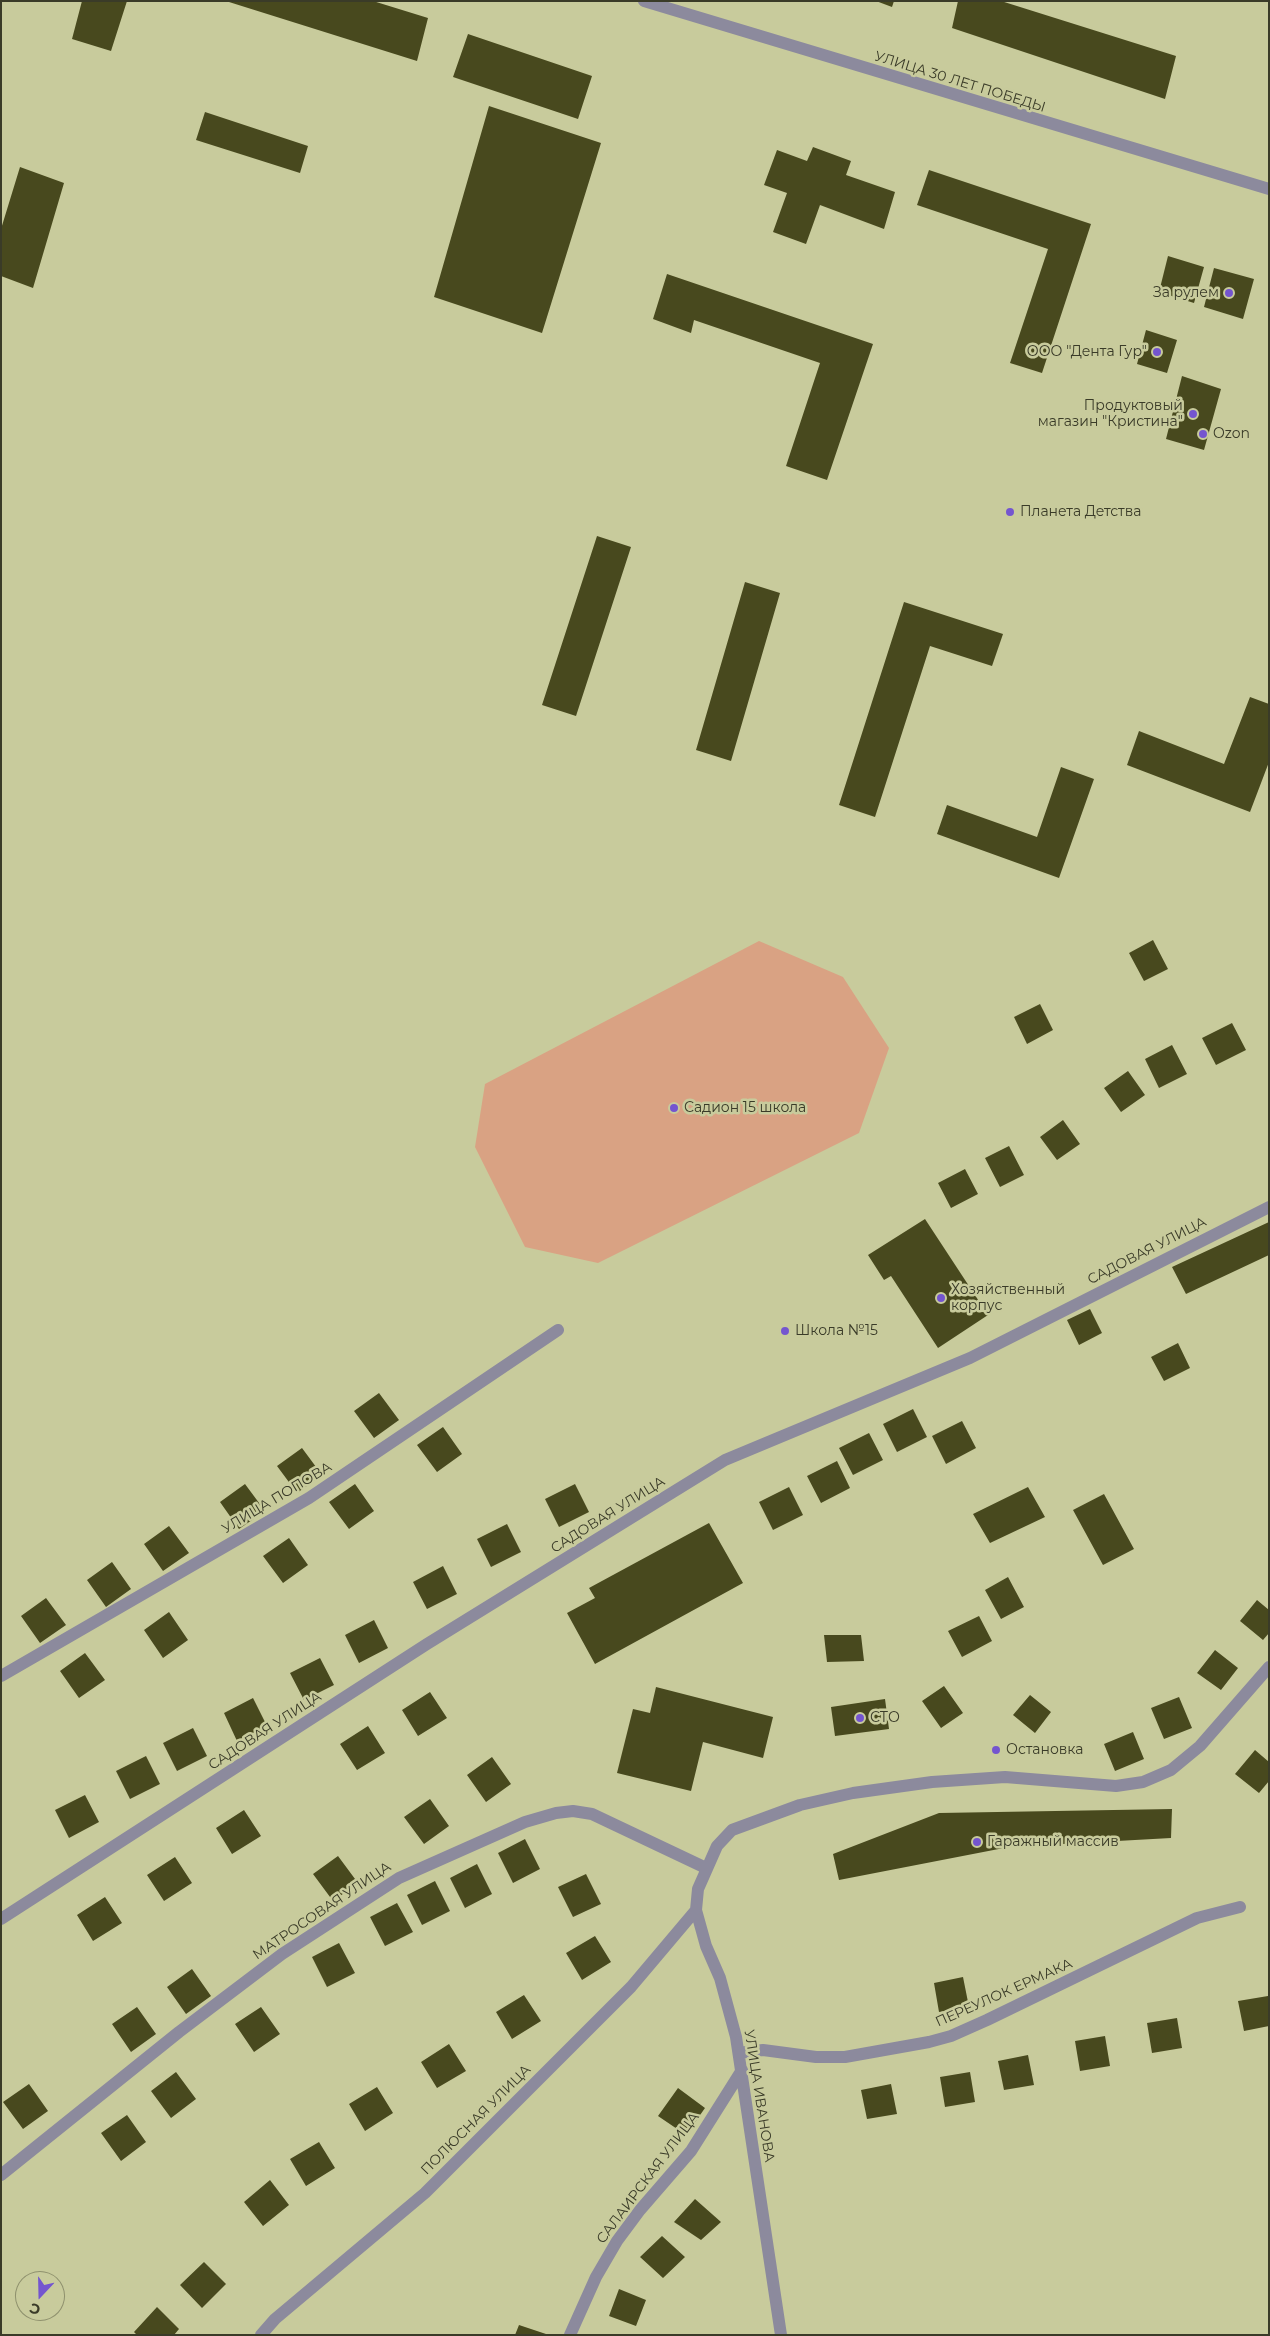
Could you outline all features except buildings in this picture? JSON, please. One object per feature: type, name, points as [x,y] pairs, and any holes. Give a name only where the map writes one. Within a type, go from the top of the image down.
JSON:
[{"type":"street","name":"УЛИЦА 30 ЛЕТ ПОБЕДЫ","points":[[644,1],[1269,189]]},
{"type":"street","name":"САДОВАЯ УЛИЦА","points":[[1,1919],[410,1655],[725,1460],[970,1358],[1269,1207]]},
{"type":"street","name":"УЛИЦА ПОПОВА","points":[[1,1676],[309,1498],[558,1330]]},
{"type":"street","name":"УЛИЦА ИВАНОВА","points":[[781,2335],[739,2053],[720,1978],[706,1946],[696,1910],[698,1889],[717,1846],[732,1830],[800,1805],[853,1793],[932,1782],[1005,1777],[1116,1786],[1143,1782],[1171,1770],[1200,1746],[1269,1667]]},
{"type":"street","name":"МАТРОСОВАЯ УЛИЦА","points":[[1,2175],[179,2032],[282,1954],[399,1878],[524,1822],[556,1813],[573,1811],[592,1814],[706,1868]]},
{"type":"street","name":"ПЕРЕУЛОК ЕРМАКА","points":[[739,2053],[763,2050],[816,2057],[845,2057],[929,2042],[987,2020],[1197,1918],[1240,1907]]},
{"type":"street","name":"ПОЛЮСНАЯ УЛИЦА","points":[[261,2335],[275,2319],[425,2193],[631,1987],[696,1910]]},
{"type":"street","name":"САЛАИРСКАЯ УЛИЦА","points":[[570,2335],[596,2277],[617,2241],[640,2210],[691,2151],[742,2070]]},
{"type":"shaded area","name":"Садион 15 школа","points":[[759,941],[843,977],[889,1048],[859,1133],[598,1263],[525,1247],[475,1147],[485,1084]]},
{"type":"place","name":"За рулем","points":[[1229,293]]},
{"type":"place","name":"ООО \"Дента Гур\"","points":[[1157,352]]},
{"type":"place","name":"Продуктовый магазин \"Кристина\"","points":[[1193,414]]},
{"type":"place","name":"Ozon","points":[[1203,434]]},
{"type":"place","name":"Планета Детства","points":[[1010,512]]},
{"type":"place","name":"Садион 15 школа","points":[[674,1108]]},
{"type":"place","name":"Хозяйственный корпус","points":[[941,1298]]},
{"type":"place","name":"Школа №15","points":[[785,1331]]},
{"type":"place","name":"СТО","points":[[860,1718]]},
{"type":"place","name":"Остановка","points":[[996,1750]]},
{"type":"place","name":"Гаражный массив","points":[[977,1842]]}]
